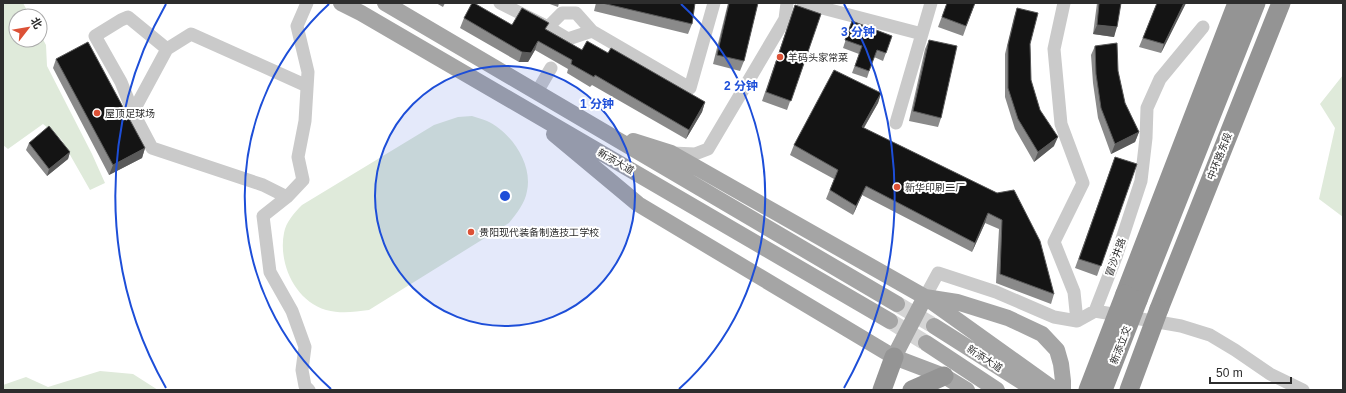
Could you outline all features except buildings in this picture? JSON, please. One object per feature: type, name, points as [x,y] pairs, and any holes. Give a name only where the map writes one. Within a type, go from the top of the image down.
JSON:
[{"type":"highway","points":[[1132,297],[1237,3]]},
{"type":"highway","points":[[1088,390],[1132,297],[1256,3]]},
{"type":"highway","name":"中环路东段","points":[[1129,390],[1159,309],[1281,3]]},
{"type":"highway","name":"新添立交","points":[[1102,390],[1132,297]]},
{"type":"highway","points":[[882,390],[894,357]]},
{"type":"highway","points":[[912,390],[944,376]]},
{"type":"main road","name":"新添大道","points":[[340,3],[368,17],[519,104],[890,321]]},
{"type":"main road","name":"新添大道","points":[[385,3],[897,304]]},
{"type":"main road","points":[[519,104],[638,204],[894,357],[944,376],[967,390]]},
{"type":"main road","points":[[602,131],[671,153],[925,297],[1056,390]]},
{"type":"main road","points":[[894,357],[925,297]]},
{"type":"main road","points":[[925,297],[957,302],[1008,318],[1042,334],[1057,350],[1061,364],[1063,390]]},
{"type":"main road","name":"新添大道","points":[[934,326],[1035,390]]},
{"type":"main road","name":"新添大道","points":[[926,343],[997,390]]},
{"type":"street","points":[[307,3],[297,26],[308,72],[305,121],[298,157],[303,180],[287,197],[263,216],[270,272],[292,311],[305,347],[302,370],[305,386],[309,390]]},
{"type":"street","points":[[500,3],[548,27],[566,43],[592,31]]},
{"type":"street","points":[[548,27],[562,13],[576,13],[592,31],[690,88],[714,3]]},
{"type":"street","points":[[671,153],[695,154],[708,149],[785,19],[787,3]]},
{"type":"street","points":[[803,3],[922,34]]},
{"type":"street","points":[[896,123],[931,3]]},
{"type":"street","points":[[1064,3],[1054,49],[1061,124],[1083,183],[1054,242],[1074,292],[1077,321]]},
{"type":"street","points":[[167,49],[128,17],[120,20],[95,36],[121,82],[133,112],[152,148],[263,185],[287,197]]},
{"type":"street","name":"冒沙井路","points":[[1095,311],[1116,257],[1141,181],[1146,138],[1147,108],[1160,79],[1203,27]]},
{"type":"street","points":[[133,112],[167,49],[191,34],[307,86]]},
{"type":"street","points":[[537,92],[551,68]]},
{"type":"street","points":[[925,297],[938,273],[996,292],[1054,317],[1077,321],[1095,311],[1181,326],[1210,335],[1270,374],[1303,390]]},
{"type":"green space","points":[[3,3],[23,3],[26,8],[8,8],[8,48],[46,48],[47,66],[92,154],[105,183],[90,190],[61,139],[43,124],[8,149],[3,145]]},
{"type":"green space","points":[[1343,75],[1343,217],[1319,199],[1335,128],[1320,104]]},
{"type":"green space","points":[[472,116],[487,121],[504,133],[518,150],[527,170],[527,191],[523,204],[509,223],[369,310],[337,312],[326,310],[315,305],[306,298],[298,290],[291,279],[286,268],[284,256],[283,245],[285,229],[288,221],[296,211],[302,205],[434,125],[458,117]]},
{"type":"green space","points":[[100,371],[133,374],[158,390],[3,390],[3,385],[26,377],[48,387]]},
{"type":"tunnel","points":[[897,304],[934,326]]},
{"type":"tunnel","points":[[890,321],[926,343]]},
{"type":"place","name":"羊码头家常菜","points":[[780,57]]},
{"type":"place","name":"屋顶足球场","points":[[97,113]]},
{"type":"place","name":"新华印刷二厂","points":[[897,187]]},
{"type":"place","name":"贵阳现代装备制造技工学校","points":[[471,232]]}]
